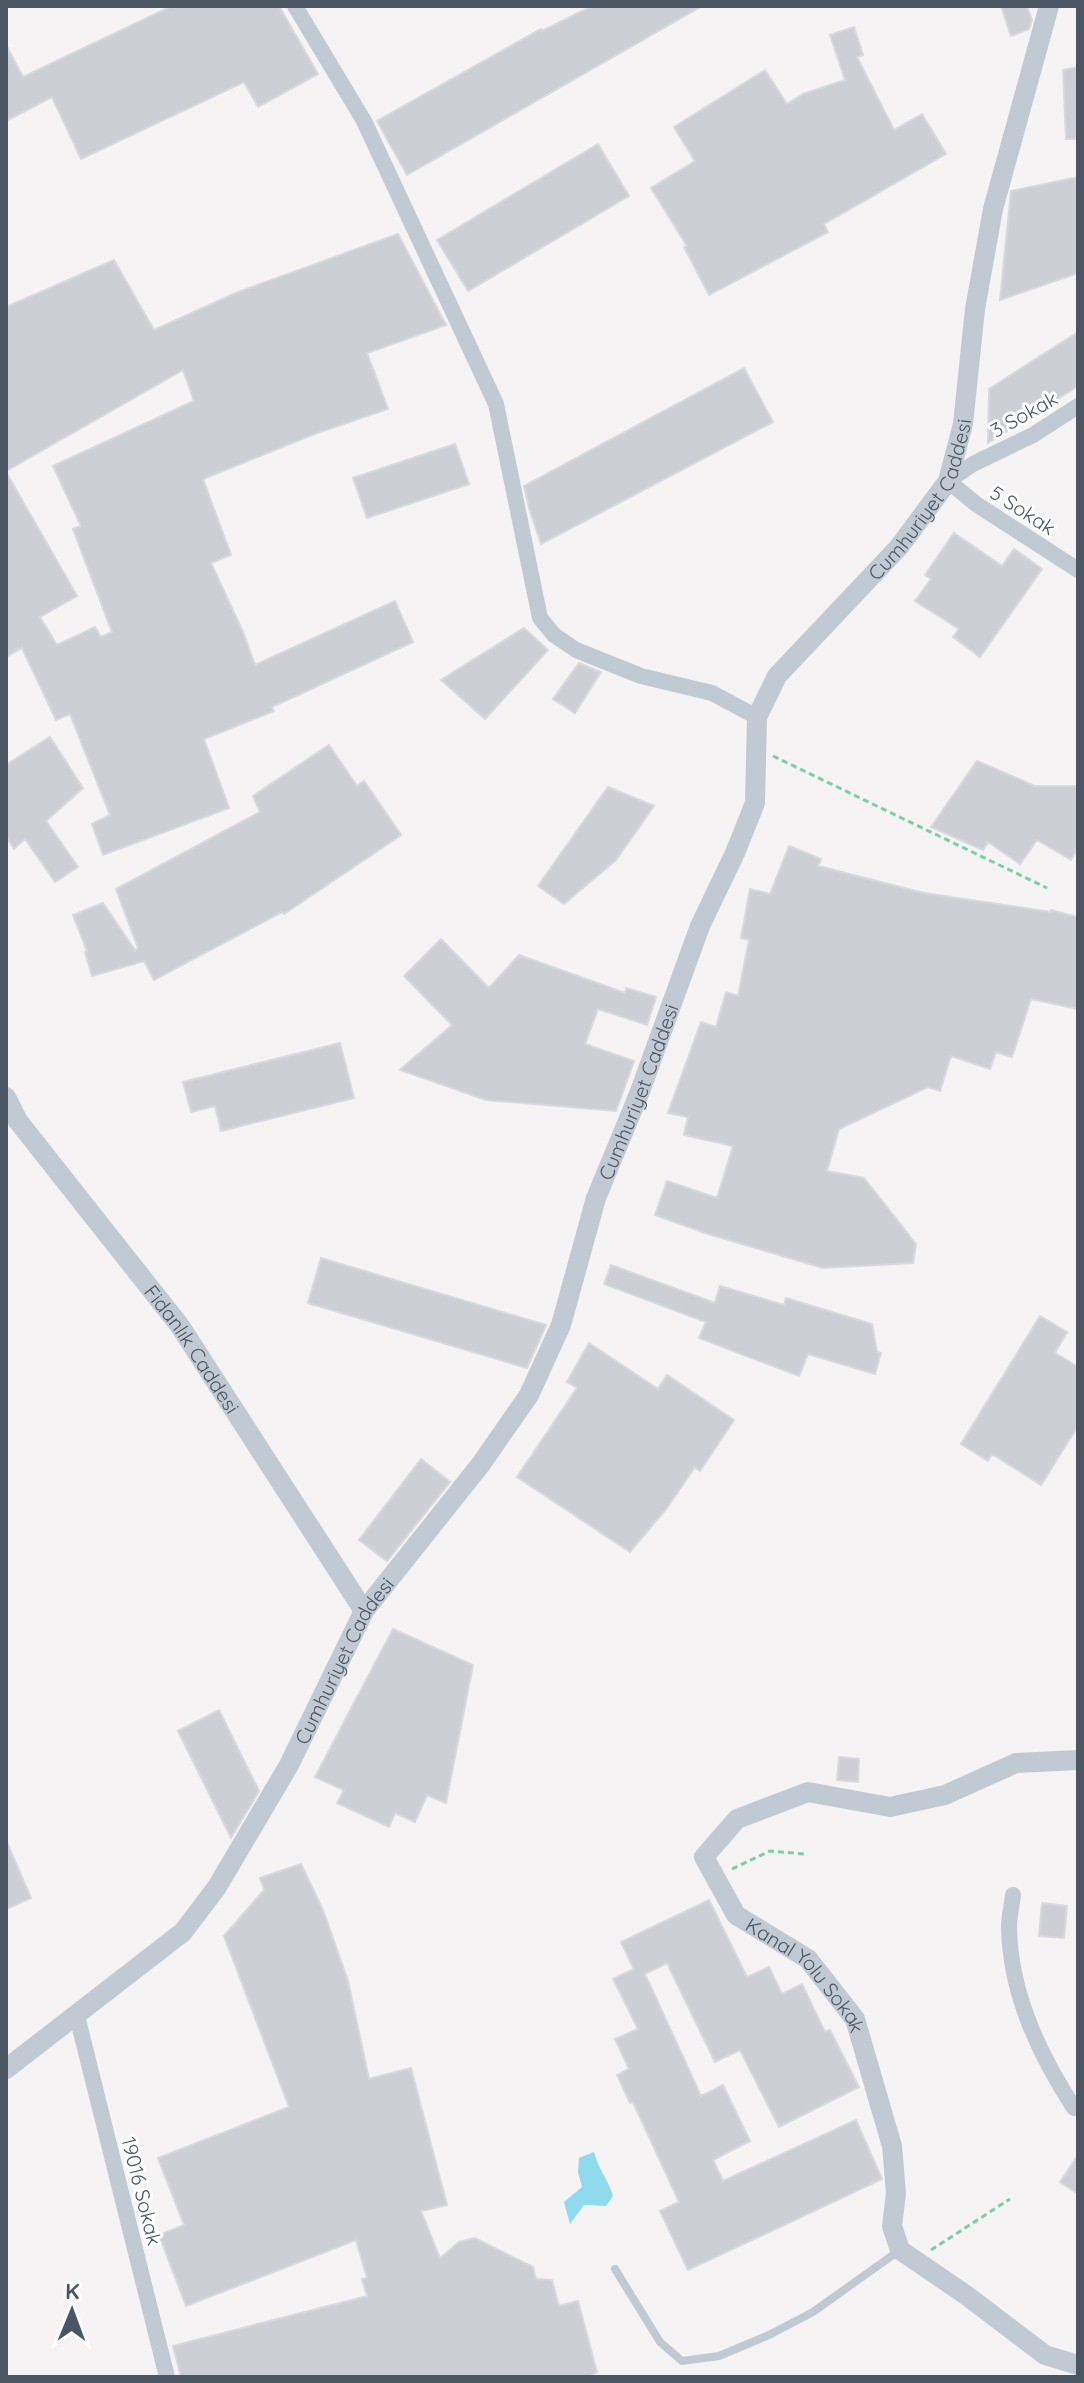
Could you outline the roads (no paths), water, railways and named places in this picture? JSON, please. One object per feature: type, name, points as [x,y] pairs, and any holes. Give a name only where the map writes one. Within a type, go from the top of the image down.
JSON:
[{"type":"street","points":[[295,6],[364,121],[496,404],[540,618],[554,635],[576,650],[641,676],[712,693],[757,717]]},
{"type":"street","name":"Cumhuriyet Caddesi","points":[[6,2069],[183,1932],[217,1887],[289,1765],[364,1611],[481,1464],[529,1395],[561,1325],[596,1198],[639,1094],[700,926],[755,803],[757,717],[777,676],[899,547],[948,481],[963,424],[975,309],[993,209],[1049,6]]},
{"type":"street","name":"3 Sokak","points":[[948,481],[973,464],[1033,435],[1078,406]]},
{"type":"street","name":"5 Sokak","points":[[948,481],[976,504],[1078,570]]},
{"type":"street","name":"Fidanlık Caddesi","points":[[6,1097],[12,1124],[180,1326],[364,1611]]},
{"type":"street","name":"Kanal Yolu Sokak","points":[[907,2256],[892,2226],[896,2193],[892,2146],[855,2019],[808,1959],[736,1915],[704,1857],[737,1819],[808,1792],[890,1807],[945,1795],[1016,1763],[1078,1760]]},
{"type":"street","points":[[1013,1895],[1009,1925],[1015,1976],[1031,2030],[1055,2079],[1074,2108],[1078,2106]]},
{"type":"street","name":"19016 Sokak","points":[[77,2016],[167,2377]]},
{"type":"street","points":[[907,2256],[966,2295],[1045,2355],[1078,2365]]},
{"type":"lane","points":[[615,2269],[660,2342],[682,2361],[719,2356],[769,2335],[907,2256]]},
{"type":"water","points":[[594,2152],[613,2196],[606,2206],[584,2205],[570,2224],[564,2202],[582,2187],[578,2172],[579,2158]]}]
